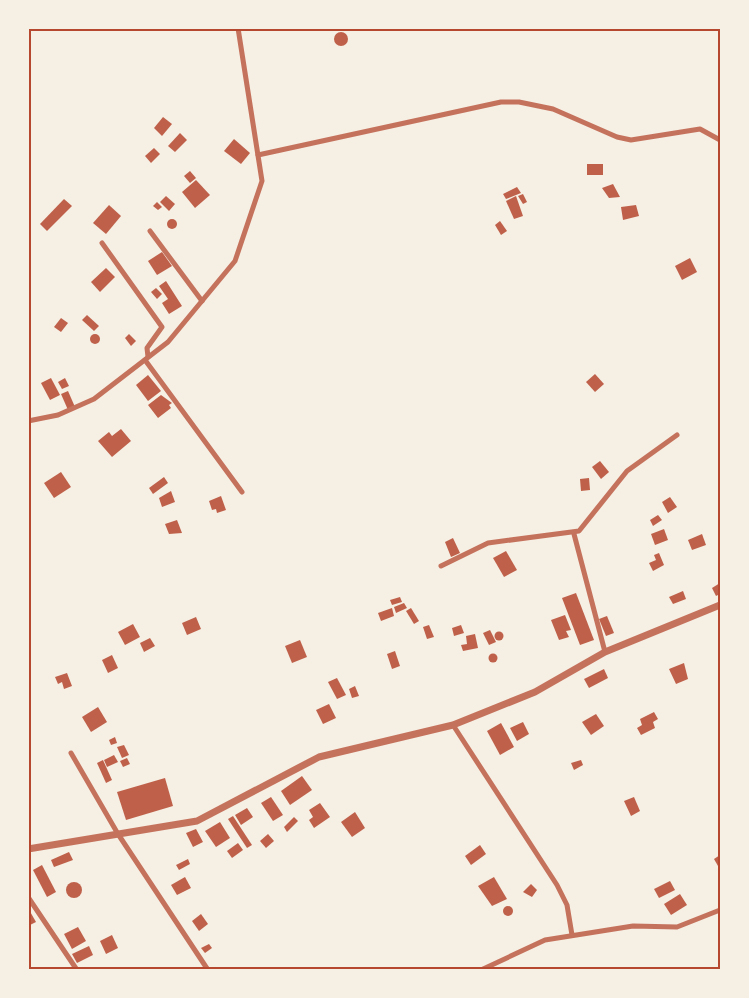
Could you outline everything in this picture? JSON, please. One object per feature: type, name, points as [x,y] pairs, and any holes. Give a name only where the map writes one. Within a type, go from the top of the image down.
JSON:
[{"type":"street","points":[[28,421],[58,415],[94,399],[168,342],[234,261],[262,181],[238,28]]},
{"type":"street","points":[[258,155],[501,102],[528,103],[553,109],[624,139],[647,139],[700,129],[720,140]]},
{"type":"street","points":[[150,231],[202,301]]},
{"type":"street","points":[[102,243],[162,327],[147,348],[146,358],[242,492]]},
{"type":"street","points":[[441,566],[495,542],[574,534],[586,525],[627,471],[677,435]]},
{"type":"street","points":[[574,534],[605,652]]},
{"type":"street","points":[[28,849],[197,820],[319,757],[453,725],[535,692],[605,652],[720,605]]},
{"type":"street","points":[[453,725],[557,885],[568,911],[572,935]]},
{"type":"street","points":[[71,753],[118,834],[208,969]]},
{"type":"street","points":[[28,897],[76,969]]},
{"type":"street","points":[[481,969],[544,940],[633,926],[677,927],[720,910]]},
{"type":"building","points":[[338,32],[344,32],[348,39],[344,46],[338,46],[334,42],[334,36]]},
{"type":"building","points":[[163,117],[172,124],[162,136],[154,128]]},
{"type":"building","points":[[180,133],[187,140],[175,152],[168,146]]},
{"type":"building","points":[[234,139],[250,153],[241,164],[224,151]]},
{"type":"building","points":[[154,148],[160,154],[151,163],[145,156]]},
{"type":"building","points":[[587,164],[603,164],[603,175],[587,175]]},
{"type":"building","points":[[190,171],[196,178],[190,183],[184,176]]},
{"type":"building","points":[[196,180],[210,195],[195,208],[182,192]]},
{"type":"building","points":[[613,184],[620,197],[609,198],[602,188]]},
{"type":"building","points":[[517,187],[521,193],[506,199],[503,194]]},
{"type":"building","points":[[523,194],[527,202],[523,204],[518,196]]},
{"type":"building","points":[[166,196],[175,204],[169,211],[160,202]]},
{"type":"building","points":[[516,196],[523,216],[514,219],[506,201]]},
{"type":"building","points":[[64,199],[72,206],[47,231],[40,224]]},
{"type":"building","points":[[157,202],[162,207],[158,210],[153,206]]},
{"type":"building","points":[[109,205],[121,216],[106,234],[93,223]]},
{"type":"building","points":[[636,205],[639,216],[623,220],[621,207]]},
{"type":"building","points":[[172,219],[176,220],[176,228],[172,229],[168,228],[167,224],[168,220]]},
{"type":"building","points":[[500,221],[507,231],[501,235],[495,225]]},
{"type":"building","points":[[162,252],[172,266],[157,275],[148,261]]},
{"type":"building","points":[[690,258],[697,272],[682,280],[675,266]]},
{"type":"building","points":[[106,268],[115,277],[100,292],[91,282]]},
{"type":"building","points":[[166,281],[182,306],[169,314],[162,303],[168,299],[159,286]]},
{"type":"building","points":[[156,288],[162,294],[157,299],[151,292]]},
{"type":"building","points":[[87,315],[99,326],[94,331],[82,320]]},
{"type":"building","points":[[61,318],[68,323],[61,332],[54,327]]},
{"type":"building","points":[[95,334],[99,335],[99,343],[95,344],[91,343],[90,339],[91,335]]},
{"type":"building","points":[[129,334],[136,341],[131,346],[125,338]]},
{"type":"building","points":[[595,374],[604,384],[595,392],[586,382]]},
{"type":"building","points":[[148,375],[161,391],[148,401],[136,385]]},
{"type":"building","points":[[51,378],[60,395],[50,400],[41,383]]},
{"type":"building","points":[[65,378],[69,386],[62,389],[58,382]]},
{"type":"building","points":[[68,391],[75,407],[68,410],[61,394]]},
{"type":"building","points":[[161,395],[172,403],[169,405],[171,408],[158,418],[148,405]]},
{"type":"building","points":[[121,429],[131,441],[112,457],[98,441],[109,432],[112,436]]},
{"type":"building","points":[[600,461],[609,472],[601,479],[592,467]]},
{"type":"building","points":[[61,472],[71,487],[54,498],[44,483]]},
{"type":"building","points":[[164,477],[168,483],[153,494],[149,488]]},
{"type":"building","points":[[589,478],[590,490],[581,491],[580,479]]},
{"type":"building","points":[[171,491],[175,502],[162,507],[159,498]]},
{"type":"building","points":[[221,496],[226,510],[217,513],[216,509],[212,510],[209,501]]},
{"type":"building","points":[[670,497],[677,507],[668,513],[662,502]]},
{"type":"building","points":[[658,515],[662,520],[653,526],[650,520]]},
{"type":"building","points":[[177,520],[182,533],[169,534],[165,524]]},
{"type":"building","points":[[664,529],[668,540],[655,545],[651,534]]},
{"type":"building","points":[[702,534],[706,545],[692,550],[688,540]]},
{"type":"building","points":[[453,538],[460,553],[451,557],[445,542]]},
{"type":"building","points":[[506,551],[517,570],[504,577],[493,558]]},
{"type":"building","points":[[659,553],[664,565],[653,571],[649,563],[656,560],[654,555]]},
{"type":"building","points":[[720,583],[720,594],[716,596],[712,588]]},
{"type":"building","points":[[683,591],[686,599],[673,604],[669,597]]},
{"type":"building","points":[[576,593],[594,640],[580,645],[562,598]]},
{"type":"building","points":[[400,597],[402,602],[392,605],[390,600]]},
{"type":"building","points":[[404,603],[407,608],[396,613],[394,607]]},
{"type":"building","points":[[392,608],[394,616],[381,621],[378,613]]},
{"type":"building","points":[[411,608],[419,621],[414,624],[406,611]]},
{"type":"building","points":[[565,615],[571,630],[566,631],[569,637],[559,640],[551,620]]},
{"type":"building","points":[[607,616],[614,633],[606,636],[599,619]]},
{"type":"building","points":[[196,617],[201,629],[187,635],[182,623]]},
{"type":"building","points":[[133,624],[140,637],[125,645],[118,632]]},
{"type":"building","points":[[429,625],[434,637],[427,639],[423,627]]},
{"type":"building","points":[[461,625],[464,633],[454,636],[452,628]]},
{"type":"building","points":[[490,630],[496,642],[489,645],[483,633]]},
{"type":"building","points":[[499,631],[504,636],[499,641],[494,636]]},
{"type":"building","points":[[475,634],[478,648],[463,651],[461,645],[467,644],[466,636]]},
{"type":"building","points":[[150,638],[155,646],[144,652],[140,643]]},
{"type":"building","points":[[300,640],[307,657],[292,663],[285,646]]},
{"type":"building","points":[[395,651],[400,666],[392,669],[387,654]]},
{"type":"building","points":[[493,653],[498,658],[493,663],[488,658]]},
{"type":"building","points":[[112,655],[118,668],[108,673],[102,660]]},
{"type":"building","points":[[684,663],[688,679],[676,684],[669,669]]},
{"type":"building","points":[[604,669],[608,678],[589,688],[584,679]]},
{"type":"building","points":[[67,673],[72,686],[64,689],[62,682],[58,684],[55,677]]},
{"type":"building","points":[[337,678],[346,695],[337,699],[328,682]]},
{"type":"building","points":[[355,686],[359,696],[352,698],[349,689]]},
{"type":"building","points":[[329,704],[336,718],[323,724],[316,710]]},
{"type":"building","points":[[98,707],[107,722],[91,732],[82,717]]},
{"type":"building","points":[[654,712],[658,719],[653,722],[655,728],[641,735],[637,728],[642,725],[640,719]]},
{"type":"building","points":[[596,714],[604,726],[591,735],[582,722]]},
{"type":"building","points":[[523,722],[529,734],[517,741],[510,728]]},
{"type":"building","points":[[501,723],[514,747],[500,755],[487,731]]},
{"type":"building","points":[[115,737],[117,743],[111,745],[109,740]]},
{"type":"building","points":[[124,745],[129,755],[122,758],[117,747]]},
{"type":"building","points":[[114,755],[118,762],[107,767],[104,760]]},
{"type":"building","points":[[127,758],[130,764],[123,767],[120,761]]},
{"type":"building","points":[[103,760],[112,780],[106,783],[97,763]]},
{"type":"building","points":[[581,760],[583,765],[574,770],[571,763]]},
{"type":"building","points":[[302,776],[312,790],[290,805],[281,791]]},
{"type":"building","points":[[165,778],[173,806],[126,820],[117,792]]},
{"type":"building","points":[[271,797],[283,815],[273,821],[261,803]]},
{"type":"building","points":[[634,797],[640,811],[631,816],[624,801]]},
{"type":"building","points":[[320,803],[330,817],[314,828],[309,820],[313,817],[309,810]]},
{"type":"building","points":[[247,808],[253,817],[241,825],[235,815]]},
{"type":"building","points":[[355,812],[365,828],[352,837],[341,822]]},
{"type":"building","points":[[233,816],[252,845],[247,848],[228,819]]},
{"type":"building","points":[[294,817],[298,821],[287,832],[284,827]]},
{"type":"building","points":[[220,822],[230,838],[216,847],[205,831]]},
{"type":"building","points":[[196,829],[203,842],[193,847],[186,833]]},
{"type":"building","points":[[268,834],[274,841],[266,848],[260,841]]},
{"type":"building","points":[[238,843],[243,850],[232,858],[227,851]]},
{"type":"building","points":[[480,845],[486,854],[471,865],[465,856]]},
{"type":"building","points":[[69,852],[73,860],[54,867],[51,860]]},
{"type":"building","points":[[720,855],[720,864],[718,866],[714,859]]},
{"type":"building","points":[[188,859],[190,864],[179,870],[176,865]]},
{"type":"building","points":[[42,865],[56,892],[47,897],[33,870]]},
{"type":"building","points":[[185,877],[191,888],[177,895],[171,885]]},
{"type":"building","points":[[494,877],[507,899],[492,906],[478,886]]},
{"type":"building","points":[[670,881],[675,890],[659,898],[654,889]]},
{"type":"building","points":[[74,882],[80,884],[82,890],[80,896],[74,898],[68,896],[66,890],[68,884]]},
{"type":"building","points":[[531,884],[537,890],[532,897],[523,892]]},
{"type":"building","points":[[680,894],[687,905],[671,915],[664,904]]},
{"type":"building","points":[[508,906],[513,911],[508,916],[503,911]]},
{"type":"building","points":[[28,908],[36,922],[28,926]]},
{"type":"building","points":[[201,914],[208,924],[199,931],[192,921]]},
{"type":"building","points":[[78,927],[86,941],[72,949],[64,934]]},
{"type":"building","points":[[112,935],[118,948],[106,954],[100,941]]},
{"type":"building","points":[[209,944],[212,948],[205,953],[201,948]]},
{"type":"building","points":[[89,946],[93,955],[77,963],[72,954]]}]
